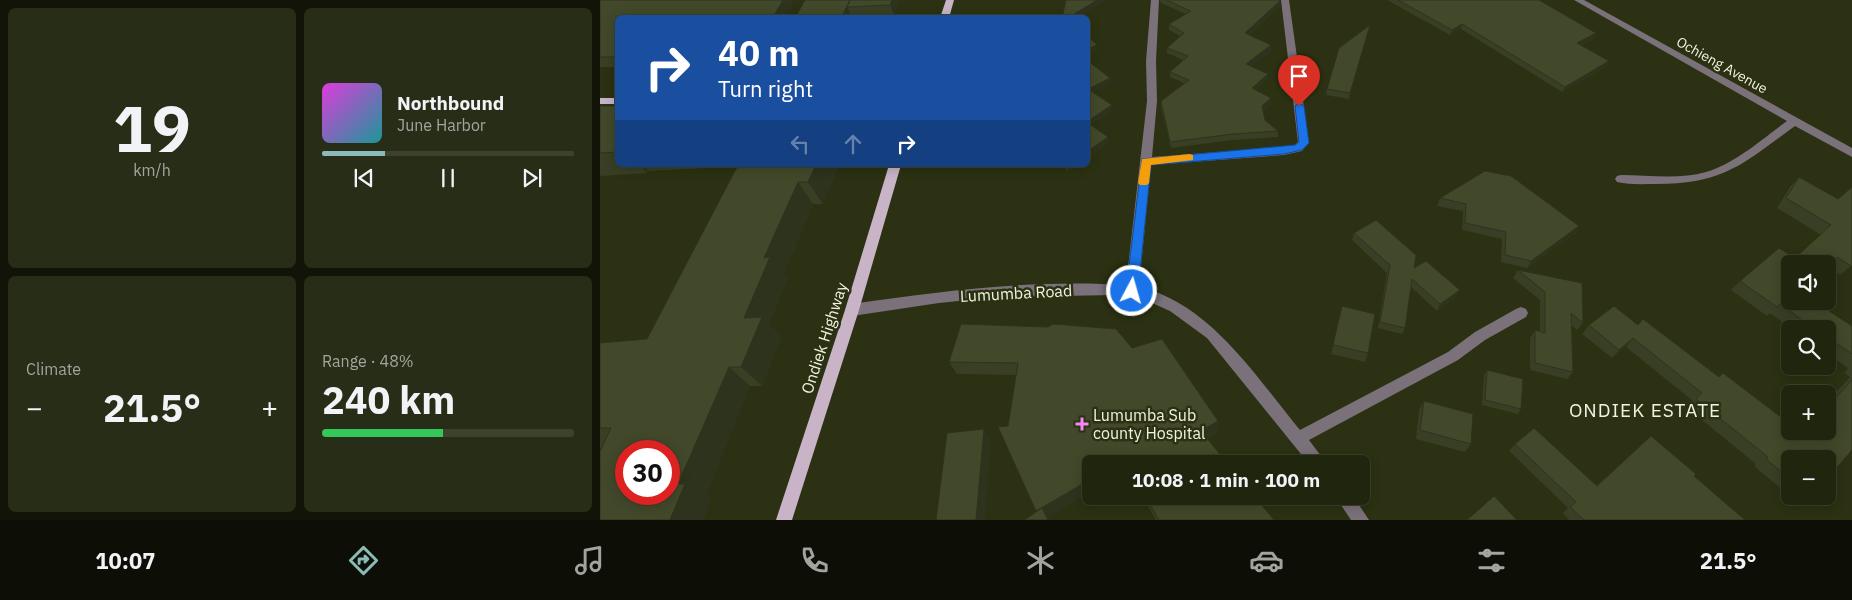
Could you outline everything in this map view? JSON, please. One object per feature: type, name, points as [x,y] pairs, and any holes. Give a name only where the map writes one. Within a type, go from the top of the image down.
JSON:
[{"type":"main road","points":[[945,15],[950,0]]},
{"type":"main road","points":[[600,101],[615,101]]},
{"type":"main road","name":"Ondiek Highway","points":[[784,520],[852,310],[894,167]]},
{"type":"street","points":[[1132,291],[1152,101],[1151,61],[1155,0]]},
{"type":"street","points":[[1146,161],[1284,151],[1298,148],[1304,143],[1285,0]]},
{"type":"street","name":"Ochieng Avenue","points":[[1578,0],[1852,153]]},
{"type":"street","points":[[1621,179],[1709,176],[1738,161],[1795,122]]},
{"type":"street","name":"Lumumba Road","points":[[852,310],[912,300],[1042,288],[1132,291],[1157,298],[1198,321],[1212,334],[1311,455]]},
{"type":"street","points":[[1299,438],[1453,356],[1480,336],[1521,313]]},
{"type":"street","points":[[1350,505],[1361,520]]},
{"type":"building","points":[[600,0],[783,0],[774,15],[615,15],[615,57],[600,57]]},
{"type":"building","points":[[805,0],[850,0],[842,15],[797,15]]},
{"type":"building","points":[[850,0],[892,0],[890,5],[847,7]]},
{"type":"building","points":[[1066,0],[1097,0],[1073,15],[1063,15]]},
{"type":"building","points":[[1166,0],[1280,0],[1245,33],[1271,45],[1246,64],[1268,74],[1252,88],[1271,98],[1262,106],[1265,120],[1278,131],[1233,134],[1170,142],[1161,101],[1189,80],[1170,72],[1188,56],[1167,48],[1184,33],[1169,24],[1191,11]]},
{"type":"building","points":[[1398,0],[1539,0],[1596,33],[1577,43],[1609,61],[1565,87],[1462,24],[1452,30]]},
{"type":"building","points":[[1370,25],[1350,93],[1327,89],[1339,48]]},
{"type":"building","points":[[1090,38],[1097,45],[1090,48]]},
{"type":"building","points":[[1090,63],[1110,78],[1090,88]]},
{"type":"building","points":[[1090,90],[1112,105],[1090,120]]},
{"type":"building","points":[[600,106],[615,106],[615,152],[600,153]]},
{"type":"building","points":[[1090,124],[1108,137],[1090,150]]},
{"type":"building","points":[[737,167],[815,167],[808,182],[798,182],[764,258],[770,257],[744,318],[762,317],[741,367],[729,367],[680,479],[680,440],[615,440],[615,505],[676,505],[670,520],[600,520],[600,451],[611,428],[600,428],[600,343],[647,339]]},
{"type":"building","points":[[1485,171],[1511,176],[1579,226],[1531,261],[1505,255],[1506,232],[1465,223],[1466,204],[1440,198]]},
{"type":"building","points":[[1799,177],[1838,199],[1852,187],[1851,266],[1836,258],[1836,255],[1798,255],[1831,225],[1786,198]]},
{"type":"building","points":[[1376,220],[1416,255],[1414,268],[1426,261],[1460,290],[1440,304],[1412,279],[1405,328],[1380,322],[1390,265],[1354,233]]},
{"type":"building","points":[[1779,248],[1790,255],[1781,255],[1781,305],[1777,307],[1740,281]]},
{"type":"building","points":[[1518,270],[1582,283],[1583,323],[1571,313],[1573,372],[1535,363],[1535,330],[1545,333],[1545,292]]},
{"type":"building","points":[[1342,306],[1375,314],[1368,353],[1333,345]]},
{"type":"building","points":[[1614,306],[1638,325],[1643,319],[1719,377],[1723,373],[1781,417],[1781,440],[1836,440],[1836,397],[1852,380],[1852,450],[1836,469],[1836,450],[1781,450],[1781,472],[1766,459],[1768,457],[1696,399],[1702,393],[1633,338],[1619,350],[1589,325]]},
{"type":"building","points":[[1788,310],[1828,310],[1852,326],[1852,354],[1836,343],[1836,320],[1802,320]]},
{"type":"building","points":[[961,324],[1048,327],[1053,324],[1116,329],[1132,348],[1162,339],[1218,421],[1201,431],[1221,455],[1082,455],[1082,484],[1036,511],[998,427],[1008,426],[1018,363],[949,362]]},
{"type":"building","points":[[1487,370],[1523,379],[1521,409],[1485,400]]},
{"type":"building","points":[[1424,401],[1473,414],[1471,444],[1420,430]]},
{"type":"building","points":[[1534,428],[1597,486],[1651,436],[1696,474],[1694,476],[1745,520],[1584,520],[1570,507],[1576,502],[1515,444]]},
{"type":"building","points":[[984,429],[976,520],[936,520],[947,433]]},
{"type":"building","points":[[680,484],[685,484],[680,496]]},
{"type":"building","points":[[1494,496],[1517,520],[1467,520]]},
{"type":"building","points":[[1150,505],[1262,505],[1274,520],[1159,520]]},
{"type":"building","points":[[1042,508],[1048,520],[1024,520]]},
{"type":"slow traffic","points":[[1144,183],[1146,161],[1190,158]]},
{"type":"place","name":"Lumumba Sub county Hospital","points":[[1082,424]]},
{"type":"district","name":"ONDIEK ESTATE","points":[[1645,410]]},
{"type":"route","points":[[1132,291],[1146,161],[1284,151],[1298,148],[1304,143],[1299,106]]}]
